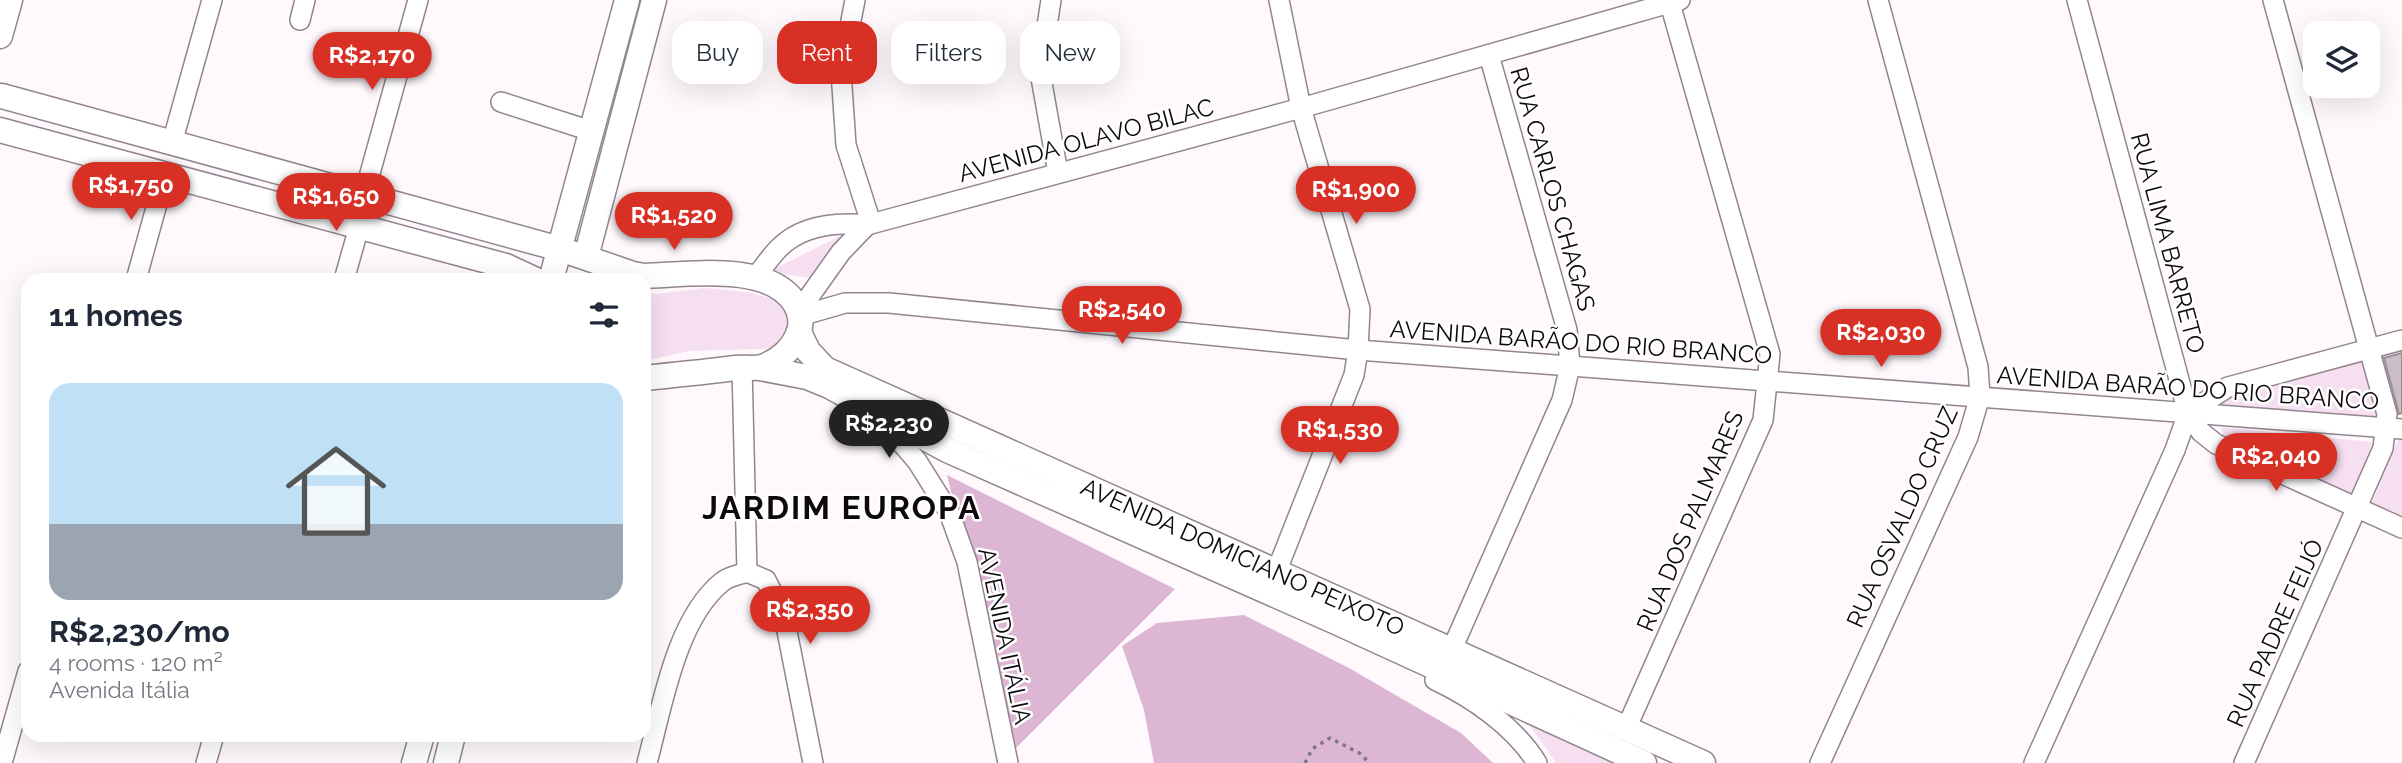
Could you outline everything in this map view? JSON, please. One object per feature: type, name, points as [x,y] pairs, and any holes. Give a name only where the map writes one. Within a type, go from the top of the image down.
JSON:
[{"type":"main road","points":[[0,36],[10,0]]},
{"type":"main road","points":[[553,273],[627,0]]},
{"type":"main road","points":[[586,257],[654,0]]},
{"type":"main road","points":[[1,98],[559,248],[635,273]]},
{"type":"main road","points":[[0,130],[506,265],[522,273]]},
{"type":"main road","points":[[651,276],[700,273],[755,278]]},
{"type":"main road","name":"AVENIDA DOMICIANO PEIXOTO","points":[[755,278],[779,288],[789,296],[808,351],[825,369],[1703,763]]},
{"type":"main road","points":[[651,377],[751,368],[779,359],[788,351],[799,320]]},
{"type":"main road","name":"AVENIDA DOMICIANO PEIXOTO","points":[[751,368],[818,381],[947,450],[1336,622],[1644,763]]},
{"type":"main road","points":[[414,763],[420,742]]},
{"type":"main road","points":[[446,763],[451,742]]},
{"type":"street","points":[[172,143],[212,0]]},
{"type":"street","points":[[300,20],[305,0]]},
{"type":"street","points":[[346,273],[418,0]]},
{"type":"street","points":[[799,320],[841,252],[869,224],[846,145],[841,72],[855,0]]},
{"type":"street","points":[[1051,0],[1040,72],[1058,173]]},
{"type":"street","points":[[1277,570],[1354,376],[1360,309],[1301,108],[1279,0]]},
{"type":"street","name":"RUA OSVALDO CRUZ","points":[[1820,763],[1968,437],[1980,396],[1978,367],[1878,0]]},
{"type":"street","name":"RUA LIMA BARRETO","points":[[2077,0],[2188,413]]},
{"type":"street","name":"RUA PADRE FEIJÓ","points":[[2244,763],[2394,429],[2387,414],[2273,0]]},
{"type":"street","name":"AVENIDA OLAVO BILAC","points":[[755,278],[781,246],[799,234],[843,223],[869,224],[1301,108],[1673,1]]},
{"type":"street","name":"RUA DOS PALMARES","points":[[1626,729],[1763,420],[1769,381],[1770,354],[1673,1]]},
{"type":"street","name":"RUA CARLOS CHAGAS","points":[[1452,649],[1563,400],[1570,366],[1567,330],[1489,55]]},
{"type":"street","points":[[501,102],[592,131]]},
{"type":"street","points":[[138,273],[165,175]]},
{"type":"street","name":"AVENIDA BARÃO DO RIO BRANCO","points":[[799,320],[845,303],[890,303],[1358,350],[2394,429]]},
{"type":"street","points":[[2034,763],[2175,450],[2188,413],[2228,387],[2402,340]]},
{"type":"street","points":[[747,572],[751,368]]},
{"type":"street","name":"AVENIDA ITÁLIA","points":[[875,413],[933,483],[949,512],[967,562],[1008,763]]},
{"type":"street","points":[[2188,413],[2201,432],[2216,444],[2402,528]]},
{"type":"street","points":[[933,483],[935,463],[947,450]]},
{"type":"street","points":[[647,763],[674,662],[699,604],[724,579],[747,572],[766,580],[784,616],[813,763]]},
{"type":"street","points":[[1336,622],[1355,642],[1455,690],[1499,721],[1526,746],[1537,763]]},
{"type":"street","points":[[2,763],[21,696]]},
{"type":"street","points":[[206,763],[212,742]]},
{"type":"path","points":[[1305,763],[1312,749],[1330,738],[1363,755],[1368,763]]},
{"type":"shaded area","points":[[842,235],[809,278],[768,272]]},
{"type":"shaded area","points":[[704,288],[761,295],[781,304],[787,311],[791,327],[779,346],[763,349],[689,351],[651,359],[651,294]]},
{"type":"shaded area","points":[[2364,359],[2378,418],[2219,406],[2232,394]]},
{"type":"shaded area","points":[[2221,427],[2372,442],[2354,494],[2224,439]]},
{"type":"shaded area","points":[[2398,440],[2402,440],[2402,516],[2372,503]]},
{"type":"shaded area","points":[[947,475],[1175,589],[1014,750]]},
{"type":"shaded area","points":[[1244,615],[1349,668],[1461,733],[1493,763],[1154,763],[1144,710],[1122,646],[1157,623]]},
{"type":"shaded area","points":[[1523,716],[1633,763],[1556,763]]},
{"type":"building","points":[[2402,353],[2402,413],[2399,414],[2384,358]]},
{"type":"district","name":"JARDIM EUROPA","points":[[842,507]]}]
